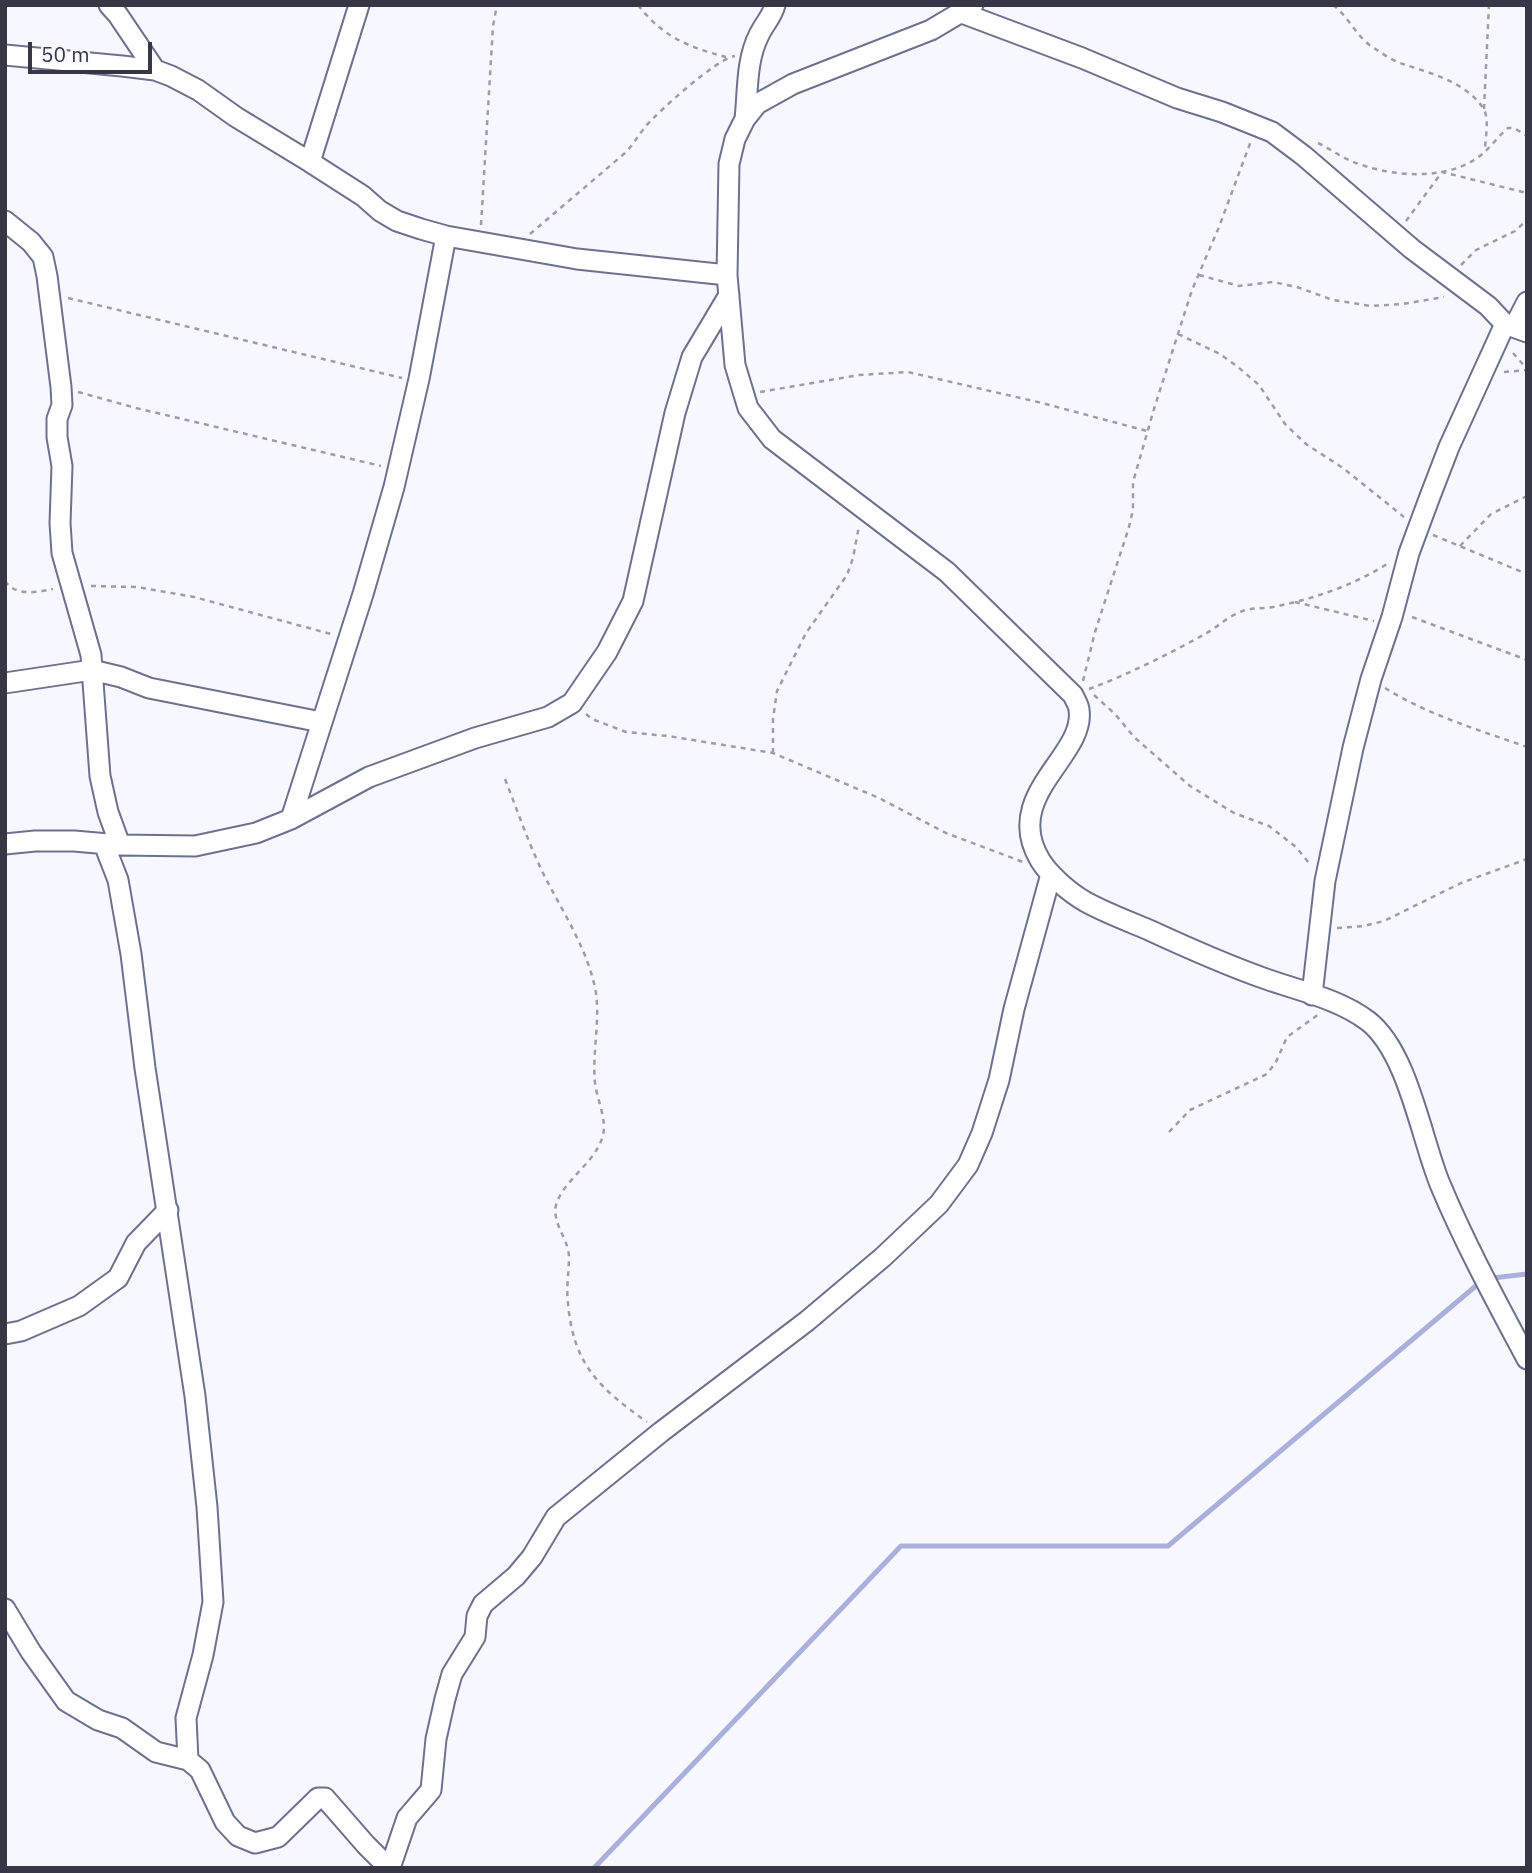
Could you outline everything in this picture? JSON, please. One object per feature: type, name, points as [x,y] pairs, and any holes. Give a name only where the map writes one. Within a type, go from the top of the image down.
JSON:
[{"type":"street","points":[[109,5],[155,70]]},
{"type":"street","points":[[310,162],[359,5]]},
{"type":"street","points":[[745,119],[752,54],[759,34],[772,16],[775,5]]},
{"type":"street","points":[[1511,331],[1489,306],[1396,235],[1283,140],[1258,125],[1177,98],[968,9],[931,30],[793,84],[757,104],[745,119],[735,139],[729,164],[727,275],[735,365],[748,408],[772,439],[947,572],[1073,695],[1079,709],[1079,722],[1074,737],[1045,780],[1033,806],[1031,833],[1039,859],[1049,872],[1084,901],[1096,907],[1230,967],[1336,1003],[1370,1022],[1386,1042],[1406,1081],[1439,1182],[1484,1279],[1527,1359]]},
{"type":"street","points":[[5,55],[155,70],[198,90],[397,220],[446,236],[651,268],[727,275]]},
{"type":"street","points":[[5,221],[31,242],[43,257],[49,293],[62,405],[57,437],[62,466],[62,553],[91,655],[100,776],[131,954],[145,1068],[195,1396],[212,1563],[213,1602],[186,1718],[188,1760]]},
{"type":"street","points":[[291,819],[363,594],[398,470],[446,236]]},
{"type":"street","points":[[5,844],[35,841],[195,846],[256,833],[291,819],[369,776],[475,737],[548,717],[572,703],[607,652],[633,601],[675,413],[692,357],[729,295]]},
{"type":"street","points":[[1312,995],[1325,881],[1353,748],[1371,679],[1418,529],[1449,447],[1527,302]]},
{"type":"street","points":[[5,683],[92,670],[149,688],[321,722]]},
{"type":"street","points":[[5,1609],[66,1701],[98,1720],[122,1728],[156,1752],[188,1760],[200,1770],[225,1822],[238,1836],[255,1843],[278,1837],[318,1798],[325,1798],[389,1868],[407,1818],[431,1790],[436,1739],[445,1699],[452,1674],[475,1637],[477,1616],[482,1604],[532,1558],[556,1517],[661,1432],[807,1321],[883,1258],[939,1204],[968,1164],[982,1133],[999,1080],[1049,872]]},
{"type":"street","points":[[5,1334],[21,1331],[69,1311],[118,1279],[130,1252],[168,1210]]},
{"type":"path","points":[[480,242],[493,26],[497,5]]},
{"type":"path","points":[[638,5],[668,36],[691,47],[726,57],[752,54]]},
{"type":"path","points":[[1333,5],[1370,46],[1401,64],[1429,72],[1451,83],[1467,92],[1484,109]]},
{"type":"path","points":[[1485,151],[1484,109],[1489,5]]},
{"type":"path","points":[[515,248],[634,145],[645,127],[703,74],[726,57]]},
{"type":"path","points":[[1064,685],[1081,689],[1095,632],[1129,527],[1133,510],[1133,482],[1147,431],[1199,275],[1258,125]]},
{"type":"path","points":[[1396,235],[1442,172],[1473,161],[1508,128],[1514,128],[1527,136]]},
{"type":"path","points":[[1283,140],[1308,139],[1348,160],[1379,169],[1408,173],[1442,172],[1527,193]]},
{"type":"path","points":[[1448,276],[1476,250],[1515,230],[1527,220]]},
{"type":"path","points":[[1199,275],[1239,286],[1273,282],[1297,287],[1333,300],[1371,306],[1472,295]]},
{"type":"path","points":[[49,293],[418,382]]},
{"type":"path","points":[[1511,331],[1527,369]]},
{"type":"path","points":[[1178,334],[1238,367],[1259,385],[1285,424],[1306,444],[1343,468],[1418,529],[1527,574]]},
{"type":"path","points":[[744,395],[859,375],[908,372],[1147,431]]},
{"type":"path","points":[[61,387],[136,408],[398,470]]},
{"type":"path","points":[[1461,545],[1499,508],[1527,496]]},
{"type":"path","points":[[773,753],[776,691],[806,633],[847,575],[853,558],[862,507]]},
{"type":"path","points":[[1325,881],[1296,847],[1269,826],[1234,813],[1190,786],[1086,690],[1202,636],[1237,613],[1317,596],[1366,577],[1389,562]]},
{"type":"path","points":[[5,581],[20,592],[38,592],[70,586],[137,587],[194,597],[348,638]]},
{"type":"path","points":[[1292,601],[1392,617],[1527,660]]},
{"type":"path","points":[[1371,679],[1403,699],[1527,747]]},
{"type":"path","points":[[572,703],[592,719],[626,732],[773,753],[879,798],[946,833],[1049,872]]},
{"type":"path","points":[[505,779],[536,857],[582,949],[596,995],[594,1071],[597,1099],[604,1124],[603,1136],[586,1166],[562,1191],[556,1206],[556,1222],[567,1245],[569,1257],[566,1275],[571,1329],[578,1354],[593,1376],[621,1404],[661,1432]]},
{"type":"path","points":[[1320,929],[1364,926],[1384,921],[1461,883],[1527,859]]},
{"type":"path","points":[[1169,1132],[1190,1110],[1267,1074],[1291,1033],[1336,1003]]},
{"type":"waterway","points":[[594,1868],[901,1546],[1168,1546],[1484,1279],[1527,1274]]}]
